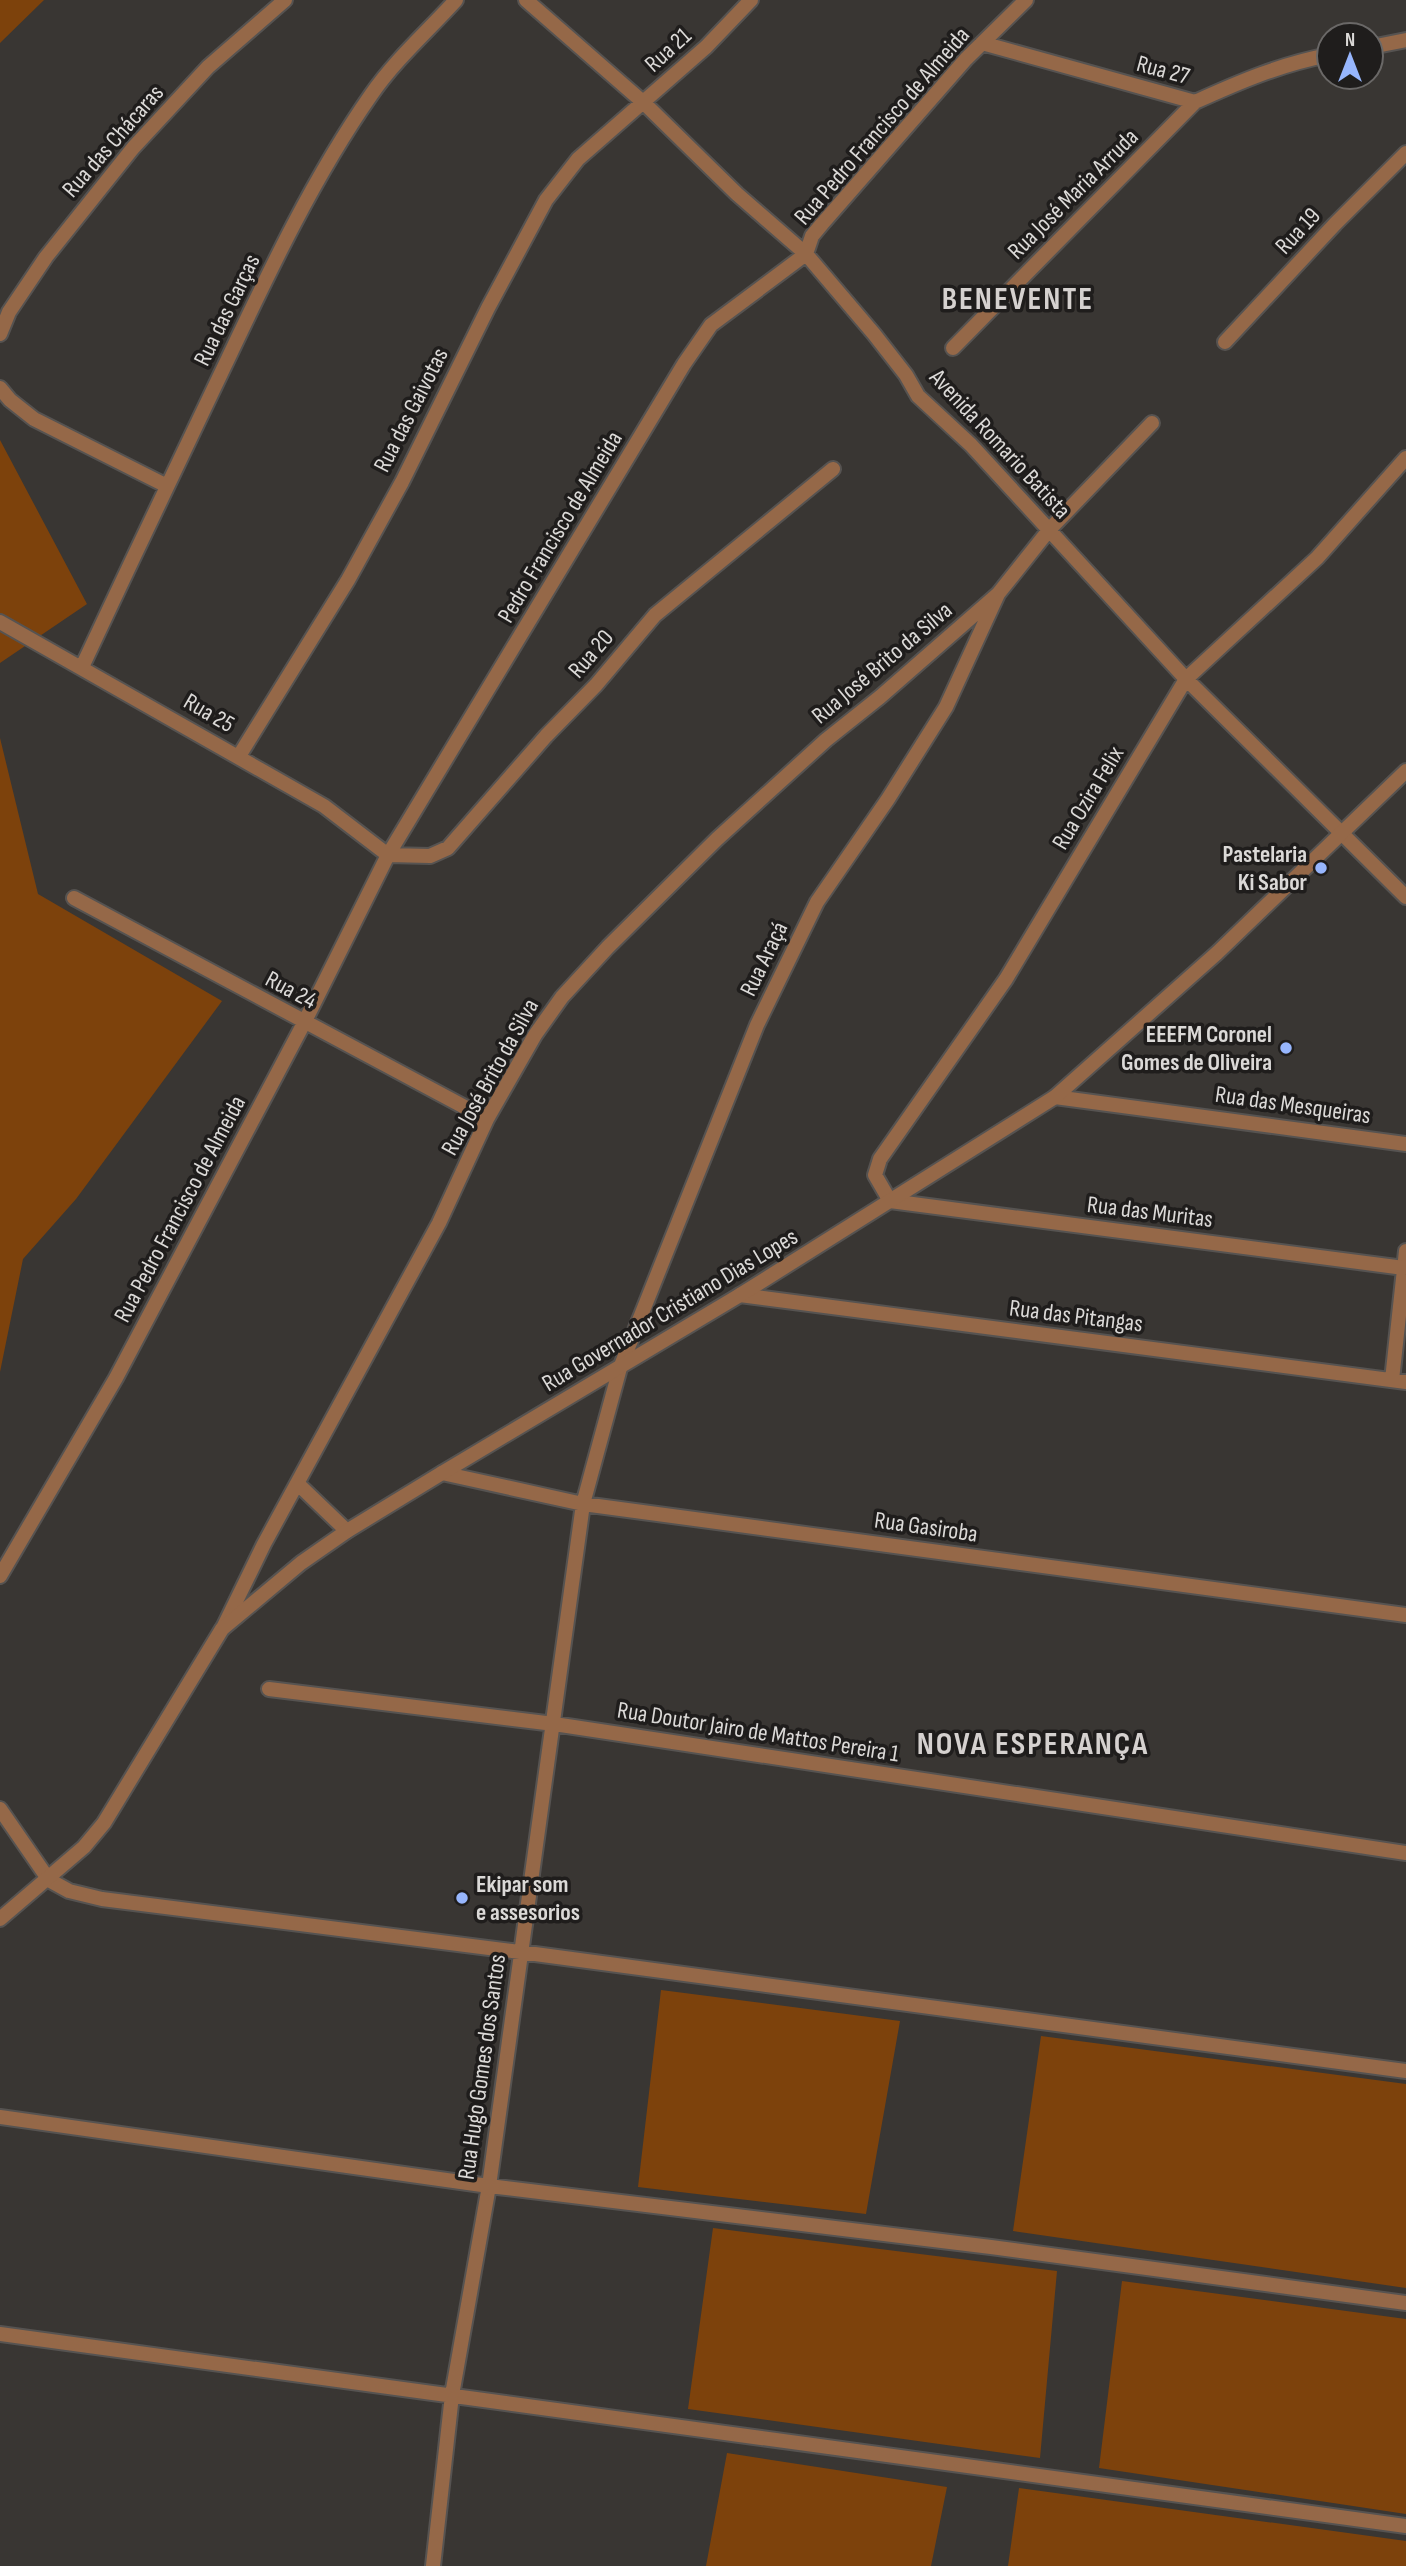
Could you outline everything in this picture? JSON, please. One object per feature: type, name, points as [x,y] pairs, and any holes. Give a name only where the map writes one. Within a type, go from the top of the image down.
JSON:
[{"type":"street","name":"Rua das Chácaras","points":[[0,334],[9,312],[46,257],[134,148],[208,67],[285,0]]},
{"type":"street","name":"Rua das Garças","points":[[82,667],[262,286],[333,156],[372,94],[407,51],[456,0]]},
{"type":"street","name":"Avenida Romario Batista","points":[[526,0],[644,103],[737,194],[806,254],[874,334],[906,375],[918,396],[971,445],[1186,680],[1406,897]]},
{"type":"street","name":"Rua 21","points":[[644,103],[706,47],[751,0]]},
{"type":"street","name":"Rua Pedro Francisco de Almeida","points":[[806,254],[813,236],[822,224],[982,43],[1026,0]]},
{"type":"street","points":[[1385,44],[1406,40]]},
{"type":"street","name":"Rua 27","points":[[982,43],[1195,102],[1252,76],[1315,58]]},
{"type":"street","name":"Rua José Maria Arruda","points":[[953,348],[1195,102]]},
{"type":"street","name":"Rua das Gaivotas","points":[[239,756],[348,580],[402,482],[546,200],[578,159],[644,103]]},
{"type":"street","name":"Rua 19","points":[[1225,342],[1335,224],[1406,153]]},
{"type":"street","name":"Pedro Francisco de Almeida","points":[[388,855],[561,572],[631,451],[704,335],[711,325],[806,254]]},
{"type":"street","points":[[0,388],[10,400],[34,419],[167,486]]},
{"type":"street","name":"Rua José Brito da Silva","points":[[222,1629],[264,1544],[439,1223],[487,1119],[535,1035],[562,997],[608,947],[717,839],[796,767],[998,594],[1049,530],[1152,423]]},
{"type":"street","name":"Rua Ozira Felix","points":[[890,1201],[876,1175],[880,1159],[1006,979],[1186,680],[1317,558],[1406,458]]},
{"type":"street","name":"Rua 20","points":[[388,855],[430,856],[447,848],[546,736],[596,685],[655,615],[833,469]]},
{"type":"street","name":"Rua Araçá","points":[[620,1368],[729,1092],[769,1000],[817,902],[888,799],[946,707],[998,594]]},
{"type":"street","name":"Rua 25","points":[[0,622],[324,806],[388,855]]},
{"type":"street","name":"Rua Governador Cristiano Dias Lopes","points":[[0,1919],[49,1880],[104,1824],[222,1629],[301,1563],[347,1531],[740,1295],[1055,1097],[1217,953],[1406,771]]},
{"type":"street","name":"Rua Pedro Francisco de Almeida","points":[[0,1576],[116,1378],[304,1023],[388,855]]},
{"type":"street","name":"Rua 24","points":[[74,898],[487,1119]]},
{"type":"street","name":"Rua das Mesqueiras","points":[[1055,1097],[1403,1143]]},
{"type":"street","name":"Rua das Muritas","points":[[890,1201],[1404,1268]]},
{"type":"street","points":[[1399,1381],[1406,1251]]},
{"type":"street","name":"Rua das Pitangas","points":[[740,1295],[1399,1381]]},
{"type":"street","name":"Rua Hugo Gomes dos Santos","points":[[433,2566],[452,2395],[489,2186],[583,1504],[620,1368]]},
{"type":"street","name":"Rua Gasiroba","points":[[442,1473],[583,1504],[1406,1615]]},
{"type":"street","points":[[298,1483],[347,1531]]},
{"type":"street","name":"Rua Doutor Jairo de Mattos Pereira 1","points":[[269,1689],[554,1724],[1406,1853]]},
{"type":"street","points":[[0,1810],[49,1880],[69,1891],[102,1899],[520,1952],[1406,2071]]},
{"type":"street","points":[[0,2117],[489,2186],[977,2246],[1406,2303]]},
{"type":"street","points":[[0,2334],[1406,2526]]},
{"type":"shaded area","points":[[0,0],[44,0],[0,43]]},
{"type":"shaded area","points":[[0,440],[87,604],[0,663]]},
{"type":"shaded area","points":[[0,738],[38,894],[222,1001],[76,1199],[23,1259],[0,1372]]},
{"type":"shaded area","points":[[661,1990],[900,2021],[866,2214],[638,2187]]},
{"type":"shaded area","points":[[1041,2036],[1406,2084],[1406,2288],[1013,2231]]},
{"type":"shaded area","points":[[713,2228],[1057,2271],[1040,2458],[688,2409]]},
{"type":"shaded area","points":[[1122,2281],[1406,2319],[1406,2514],[1099,2468]]},
{"type":"shaded area","points":[[727,2453],[947,2487],[931,2566],[706,2566]]},
{"type":"shaded area","points":[[1019,2488],[1406,2541],[1406,2566],[1008,2566]]},
{"type":"place","name":"Pastelaria Ki Sabor","points":[[1321,868]]},
{"type":"place","name":"EEEFM Coronel Gomes de Oliveira","points":[[1286,1048]]},
{"type":"place","name":"Ekipar som e assesorios","points":[[462,1898]]},
{"type":"district","name":"BENEVENTE","points":[[1018,299]]},
{"type":"district","name":"NOVA ESPERANÇA","points":[[1033,1744]]}]
